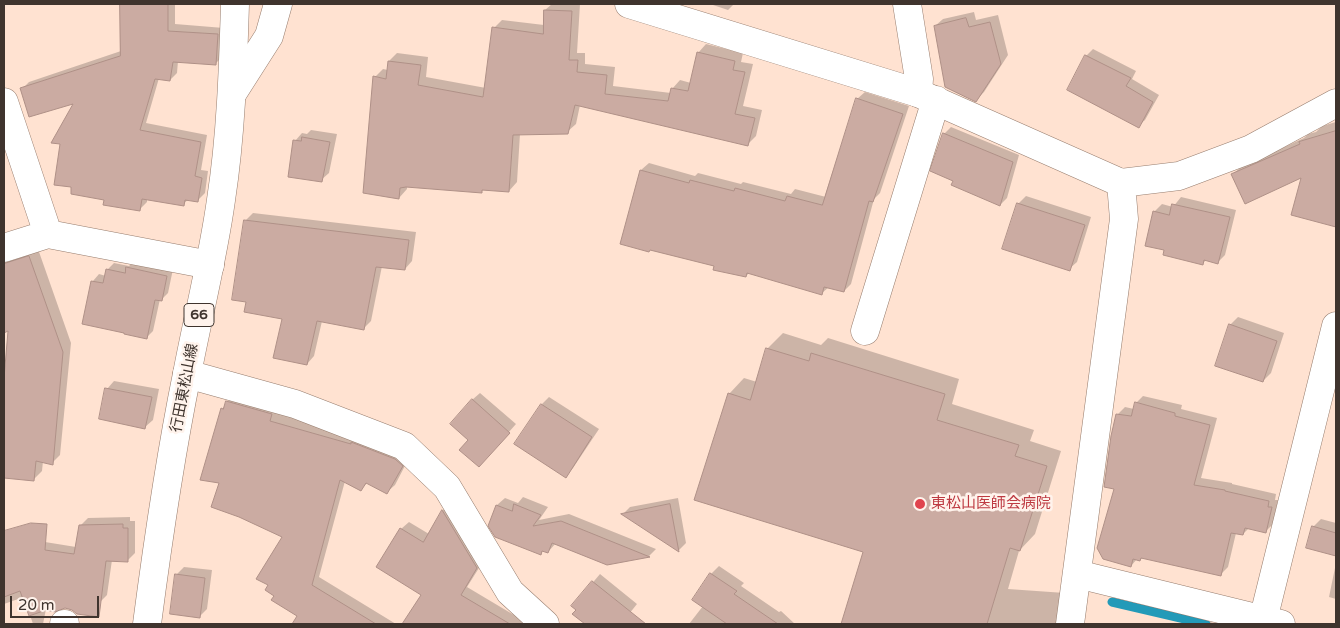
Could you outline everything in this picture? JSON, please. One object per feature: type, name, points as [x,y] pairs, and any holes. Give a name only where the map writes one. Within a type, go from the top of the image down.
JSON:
[{"type":"street","name":"行田東松山線","points":[[146,624],[161,516],[223,191],[232,94],[235,4]]},
{"type":"street","points":[[232,94],[269,36],[278,4]]},
{"type":"street","points":[[629,4],[927,96],[1121,184],[1179,176],[1251,149],[1336,103]]},
{"type":"street","points":[[865,331],[927,96],[919,78],[907,4]]},
{"type":"street","points":[[4,102],[48,234]]},
{"type":"street","points":[[1070,624],[1124,219],[1121,184]]},
{"type":"street","points":[[4,248],[48,234],[210,265]]},
{"type":"street","points":[[1076,574],[1272,622],[1336,326]]},
{"type":"street","points":[[187,374],[295,404],[404,446],[447,487],[510,592],[545,624]]},
{"type":"building","points":[[120,4],[168,4],[168,31],[218,34],[216,65],[173,62],[170,81],[155,79],[140,130],[201,142],[195,176],[202,178],[198,202],[185,200],[184,206],[142,199],[140,211],[103,205],[104,200],[71,194],[71,187],[54,185],[60,144],[51,143],[73,104],[29,117],[20,88],[120,56]]},
{"type":"building","points":[[544,10],[572,11],[569,60],[578,60],[577,72],[607,75],[605,94],[668,101],[671,88],[688,91],[697,52],[735,61],[733,70],[745,72],[735,114],[755,118],[748,146],[575,105],[568,134],[513,135],[509,192],[482,190],[482,193],[406,187],[400,188],[399,199],[363,193],[373,76],[386,79],[388,61],[421,65],[418,85],[483,97],[492,27],[543,34]]},
{"type":"building","points":[[966,18],[969,27],[990,22],[1001,64],[976,102],[945,87],[934,26]]},
{"type":"building","points":[[1085,55],[1131,78],[1126,86],[1153,102],[1139,128],[1067,90]]},
{"type":"building","points":[[856,98],[903,114],[873,202],[869,201],[844,292],[824,287],[822,295],[747,273],[746,277],[713,270],[714,266],[620,244],[640,170],[689,183],[690,180],[734,191],[735,188],[785,201],[787,196],[822,205]]},
{"type":"building","points":[[1336,131],[1336,227],[1291,215],[1301,178],[1245,204],[1231,174],[1300,144],[1299,142]]},
{"type":"building","points":[[943,133],[1013,162],[1000,206],[951,185],[953,181],[930,171]]},
{"type":"building","points":[[302,137],[330,142],[322,182],[288,177],[293,140],[301,141]]},
{"type":"building","points":[[1017,203],[1085,225],[1070,271],[1002,249]]},
{"type":"building","points":[[1172,204],[1230,217],[1218,264],[1204,260],[1203,265],[1163,255],[1164,250],[1145,246],[1153,211],[1169,215]]},
{"type":"building","points":[[244,220],[409,240],[405,270],[376,267],[364,330],[317,321],[307,365],[273,358],[282,319],[244,312],[246,302],[232,300]]},
{"type":"building","points":[[29,256],[63,352],[53,465],[36,461],[34,481],[4,478],[4,378],[8,331],[4,333],[4,264]]},
{"type":"building","points":[[126,267],[167,276],[162,301],[155,300],[147,339],[82,324],[91,281],[103,283],[106,269],[125,273]]},
{"type":"building","points":[[1229,324],[1277,341],[1263,382],[1215,366]]},
{"type":"building","points":[[766,348],[809,361],[811,353],[945,394],[937,420],[1019,445],[1015,456],[1047,466],[1020,551],[1010,548],[987,624],[841,624],[863,552],[694,500],[728,393],[750,400]]},
{"type":"building","points":[[105,388],[152,397],[145,429],[99,419]]},
{"type":"building","points":[[472,399],[510,433],[479,467],[459,450],[468,440],[450,424]]},
{"type":"building","points":[[226,401],[272,414],[270,421],[351,444],[351,442],[395,459],[403,466],[387,494],[366,483],[361,491],[340,480],[312,585],[376,624],[292,624],[297,616],[271,600],[274,596],[265,590],[268,585],[256,579],[282,537],[239,517],[211,507],[219,483],[200,480],[221,408],[223,409]]},
{"type":"building","points":[[1135,402],[1175,413],[1175,416],[1210,425],[1194,485],[1225,490],[1269,501],[1268,507],[1272,507],[1266,533],[1245,528],[1243,535],[1231,533],[1221,576],[1141,558],[1140,561],[1133,559],[1131,567],[1103,559],[1097,548],[1114,489],[1104,487],[1116,414],[1131,416]]},
{"type":"building","points":[[541,404],[592,437],[566,478],[514,444]]},
{"type":"building","points":[[514,504],[541,515],[533,526],[561,521],[650,557],[607,565],[552,543],[548,553],[542,551],[541,555],[495,537],[488,526],[496,505],[512,511]]},
{"type":"building","points":[[670,504],[679,552],[621,514]]},
{"type":"building","points":[[442,510],[477,568],[461,595],[510,624],[402,624],[421,595],[376,567],[400,528],[423,542]]},
{"type":"building","points":[[31,523],[47,524],[45,550],[74,554],[79,525],[123,524],[123,528],[128,528],[128,562],[106,561],[99,617],[77,614],[65,608],[55,612],[46,610],[29,616],[20,591],[4,597],[4,531]]},
{"type":"building","points":[[1312,526],[1336,533],[1336,556],[1306,548]]},
{"type":"building","points":[[710,573],[737,591],[734,594],[778,624],[727,624],[692,600]]},
{"type":"building","points":[[175,574],[205,578],[200,618],[170,614]]},
{"type":"building","points":[[592,581],[646,624],[585,624],[572,614],[576,610],[571,606]]},
{"type":"waterway","points":[[1112,602],[1206,624]]},
{"type":"place","name":"東松山医師会病院","points":[[920,504]]}]
